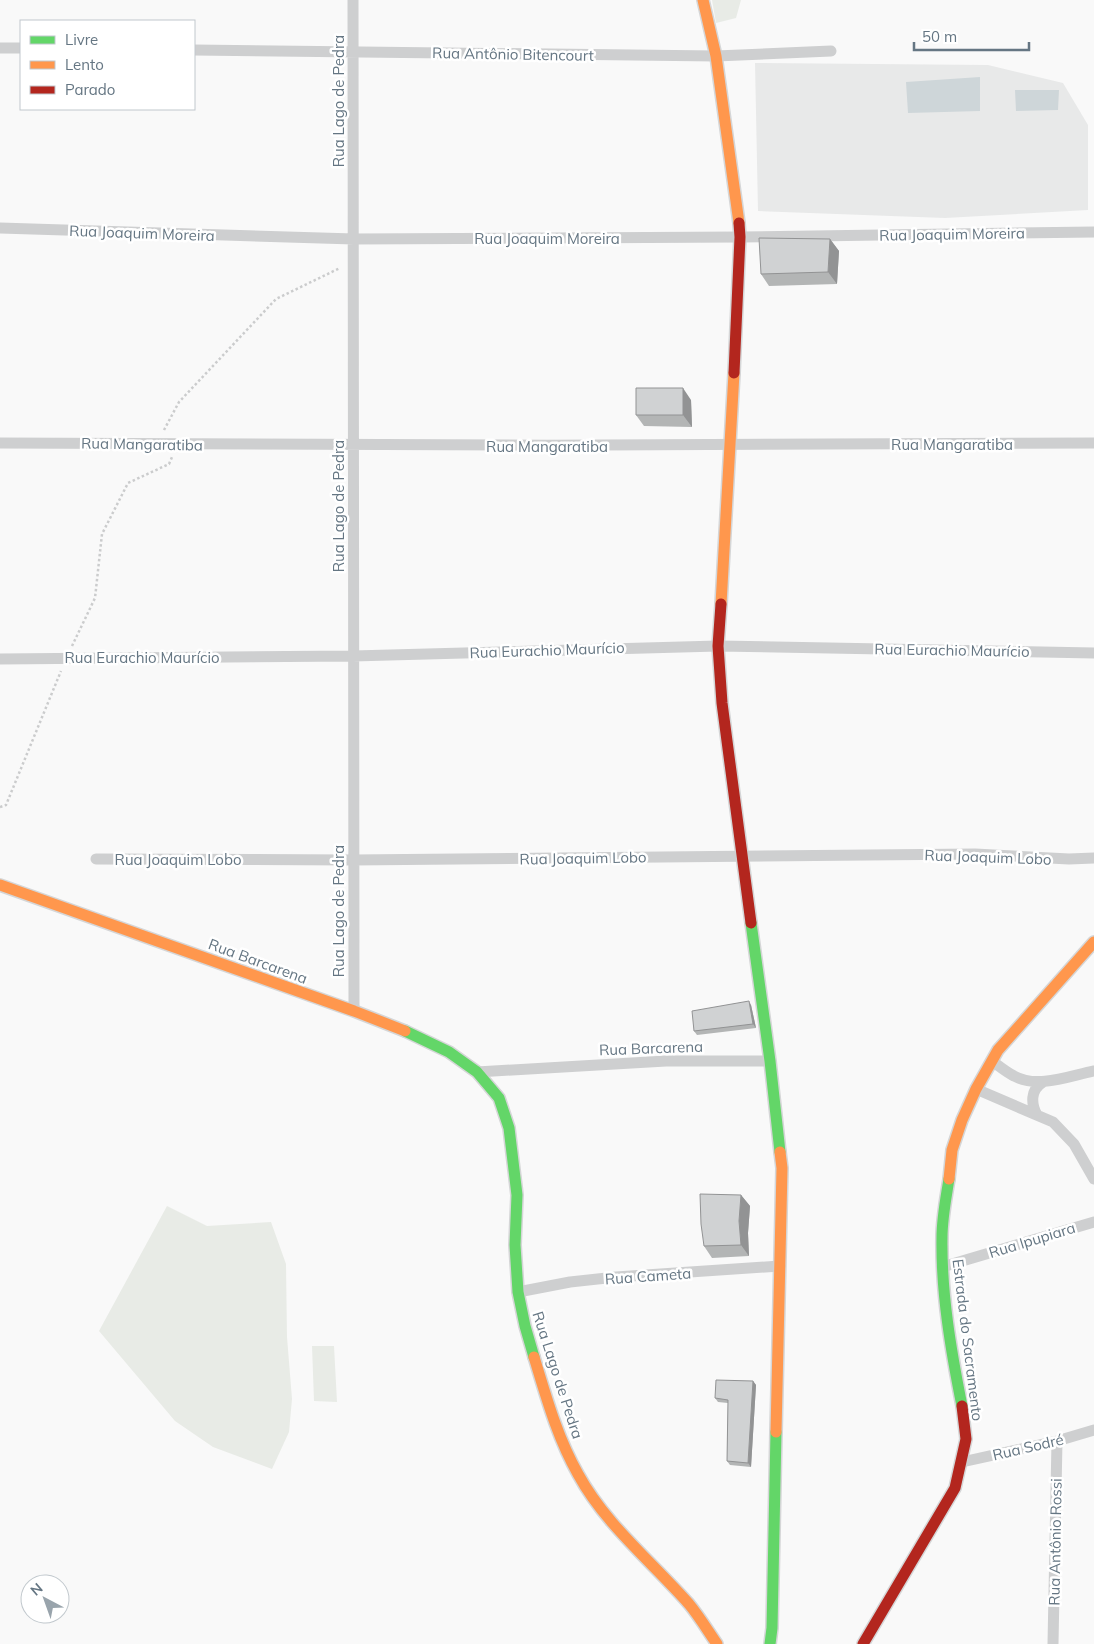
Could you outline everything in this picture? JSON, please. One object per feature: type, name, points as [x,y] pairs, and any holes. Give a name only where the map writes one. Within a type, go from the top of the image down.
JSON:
[{"type":"street","name":"Rua Lago de Pedra","points":[[353,0],[354,1011]]},
{"type":"street","points":[[703,0],[716,56],[740,237],[731,446],[718,646],[724,720],[770,1060],[782,1168],[770,1644]]},
{"type":"street","points":[[0,48],[20,48]]},
{"type":"street","name":"Rua Antônio Bitencourt","points":[[195,50],[716,56],[831,51]]},
{"type":"street","name":"Rua Joaquim Moreira","points":[[0,228],[354,239],[740,237],[1094,232]]},
{"type":"street","name":"Rua Mangaratiba","points":[[0,443],[353,446],[731,446],[1094,443]]},
{"type":"street","name":"Rua Eurachio Maurício","points":[[0,659],[353,656],[718,646],[1094,653]]},
{"type":"street","name":"Rua Joaquim Lobo","points":[[96,859],[353,860],[975,854],[1069,859],[1094,858]]},
{"type":"street","name":"Rua Barcarena","points":[[0,884],[354,1011],[424,1039],[449,1052],[478,1072],[658,1062],[770,1060]]},
{"type":"street","name":"Estrada do Sacramento","points":[[863,1644],[955,1488],[962,1462],[966,1439],[963,1409],[953,1359],[942,1267],[942,1234],[952,1150],[962,1120],[976,1088],[998,1050],[1094,942]]},
{"type":"street","points":[[992,1061],[1015,1077],[1033,1082],[1043,1082],[1094,1070]]},
{"type":"street","name":"Rua Lago de Pedra","points":[[478,1072],[499,1098],[509,1128],[517,1195],[515,1245],[518,1292],[525,1326],[543,1388],[562,1442],[578,1475],[597,1503],[619,1530],[690,1605],[716,1644]]},
{"type":"street","points":[[1037,1116],[1032,1105],[1032,1098],[1038,1085],[1043,1082]]},
{"type":"street","points":[[976,1088],[1053,1122],[1074,1144],[1094,1179]]},
{"type":"street","name":"Rua Ipupiara","points":[[942,1267],[1094,1222]]},
{"type":"street","name":"Rua Cameta","points":[[518,1292],[570,1282],[607,1278],[780,1266]]},
{"type":"street","name":"Rua Sodré","points":[[962,1462],[1058,1441],[1094,1430]]},
{"type":"street","name":"Rua Antônio Rossi","points":[[1053,1644],[1058,1441]]},
{"type":"path","points":[[0,807],[6,805],[66,658],[95,598],[102,534],[128,483],[169,464],[176,444],[164,430],[179,402],[276,299],[354,261]]},
{"type":"shaded area","points":[[712,0],[741,0],[736,18],[716,23]]},
{"type":"shaded area","points":[[755,63],[988,65],[1063,83],[1088,125],[1088,210],[945,218],[758,211]]},
{"type":"shaded area","points":[[980,77],[980,111],[908,113],[906,82]]},
{"type":"shaded area","points":[[1015,90],[1059,90],[1058,110],[1016,111]]},
{"type":"shaded area","points":[[167,1206],[207,1226],[271,1222],[286,1264],[287,1337],[292,1399],[289,1432],[272,1469],[213,1447],[175,1421],[99,1331]]},
{"type":"shaded area","points":[[312,1346],[334,1346],[337,1402],[314,1401]]},
{"type":"building","points":[[759,238],[830,239],[828,272],[761,274]]},
{"type":"building","points":[[636,388],[683,388],[683,415],[636,415]]},
{"type":"building","points":[[749,1001],[753,1024],[694,1031],[692,1011]]},
{"type":"building","points":[[700,1194],[741,1195],[739,1221],[741,1245],[704,1246]]},
{"type":"building","points":[[716,1380],[753,1381],[748,1463],[727,1461],[728,1400],[715,1398]]},
{"type":"traffic: fast","points":[[751,923],[770,1061],[780,1152]]},
{"type":"traffic: fast","points":[[405,1031],[449,1052],[477,1072],[499,1098],[509,1128],[517,1195],[515,1245],[518,1292],[534,1357]]},
{"type":"traffic: fast","points":[[949,1179],[942,1230],[943,1279],[951,1343],[962,1406]]},
{"type":"traffic: fast","points":[[770,1644],[772,1628],[776,1432]]},
{"type":"traffic: slow","points":[[703,0],[716,56],[739,223]]},
{"type":"traffic: slow","points":[[721,604],[734,373]]},
{"type":"traffic: slow","points":[[0,885],[354,1011],[405,1031]]},
{"type":"traffic: slow","points":[[949,1179],[952,1150],[962,1120],[976,1089],[998,1050],[1094,942]]},
{"type":"traffic: slow","points":[[776,1432],[782,1168],[780,1152]]},
{"type":"traffic: slow","points":[[534,1357],[558,1431],[578,1474],[589,1492],[629,1542],[689,1604],[717,1644]]},
{"type":"traffic: jam","points":[[734,373],[739,223]]},
{"type":"traffic: jam","points":[[721,604],[718,646],[722,703],[751,923]]},
{"type":"traffic: jam","points":[[863,1644],[955,1488],[966,1439],[962,1406]]}]
